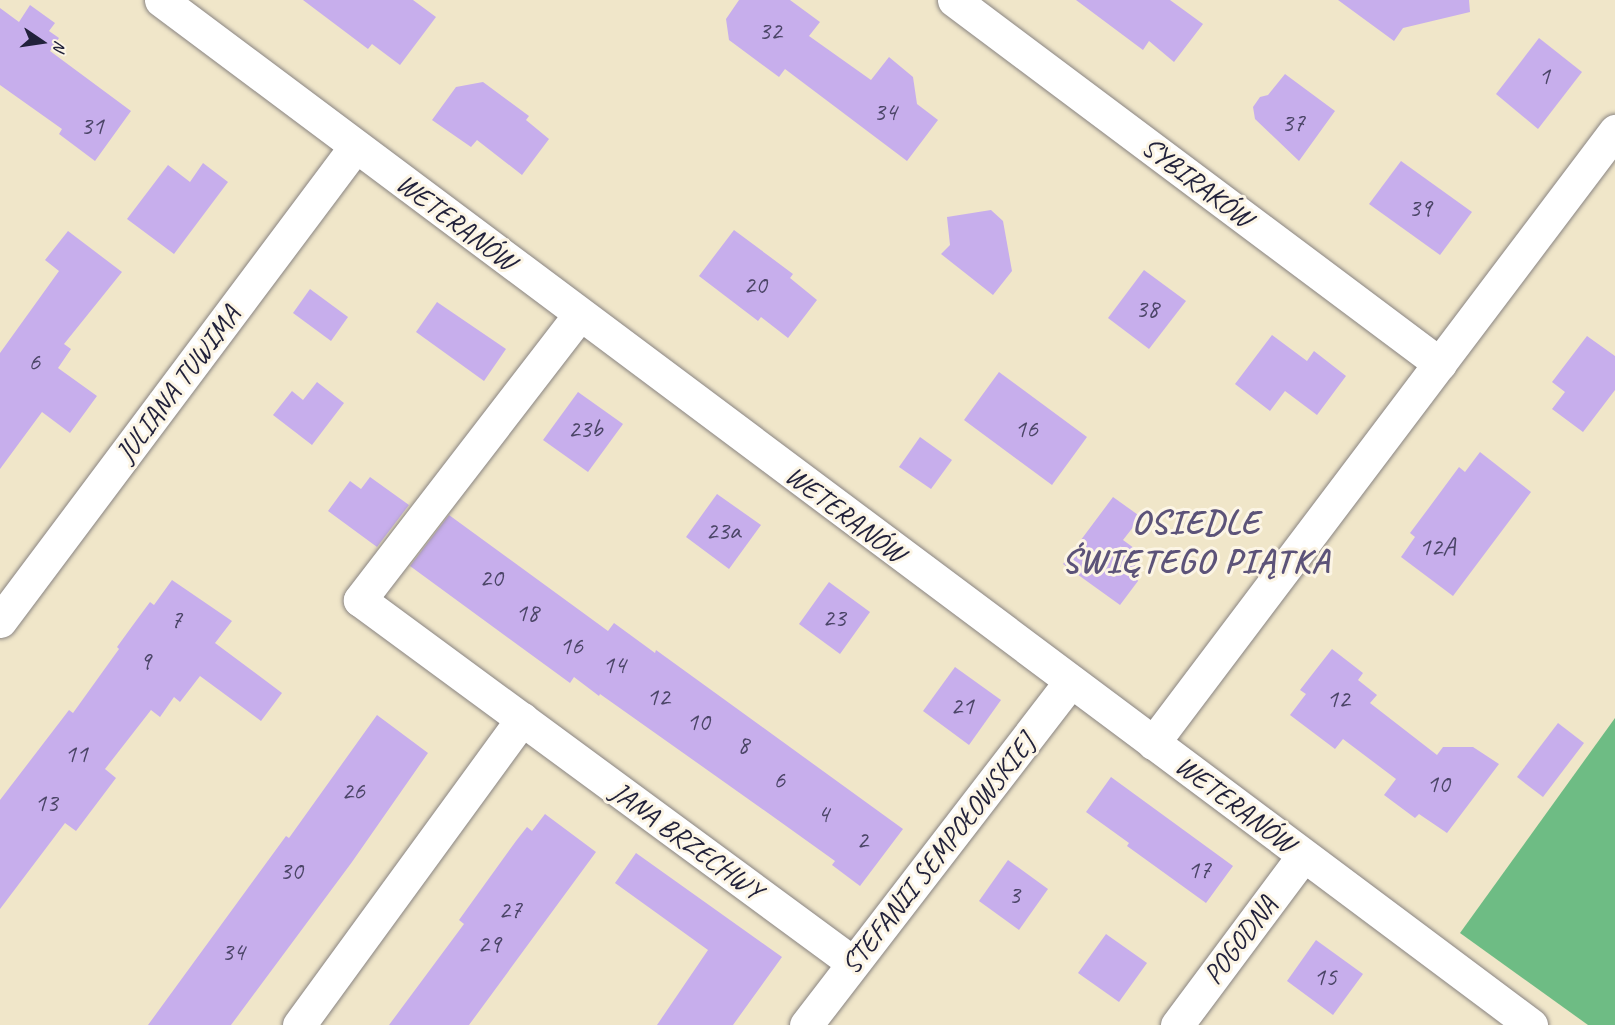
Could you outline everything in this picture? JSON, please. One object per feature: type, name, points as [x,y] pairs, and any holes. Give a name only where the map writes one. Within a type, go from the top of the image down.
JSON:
[{"type":"street","name":"WETERANÓW","points":[[161,0],[1531,1025]]},
{"type":"street","name":"SYBIRAKÓW","points":[[954,0],[1440,364]]},
{"type":"street","points":[[1153,743],[1615,131]]},
{"type":"street","name":"JULIANA TUWIMA","points":[[0,621],[355,147]]},
{"type":"street","name":"JANA BRZECHWY","points":[[580,314],[360,600],[853,963]]},
{"type":"street","name":"STEFANII SEMPOŁOWSKIEJ","points":[[806,1025],[1070,682]]},
{"type":"street","points":[[299,1025],[522,719]]},
{"type":"street","name":"POGODNA","points":[[1177,1025],[1303,856]]},
{"type":"green space","points":[[1615,718],[1615,1025],[1588,1025],[1460,933]]},
{"type":"building","points":[[303,0],[413,0],[436,17],[400,65],[372,44],[368,49]]},
{"type":"building","points":[[739,0],[790,0],[820,22],[809,36],[871,80],[889,57],[913,77],[917,104],[938,120],[907,161],[785,69],[779,77],[729,40],[726,19]]},
{"type":"building","points":[[1076,0],[1170,0],[1203,24],[1174,62],[1149,41],[1143,50]]},
{"type":"building","points":[[1338,0],[1469,0],[1470,12],[1403,28],[1394,41]]},
{"type":"building","points":[[30,5],[55,23],[49,31],[59,38],[50,51],[131,111],[95,161],[59,134],[62,129],[0,85],[0,8],[19,22]]},
{"type":"building","points":[[1539,38],[1582,72],[1538,129],[1496,94]]},
{"type":"building","points":[[1285,74],[1335,111],[1299,161],[1255,119],[1253,107],[1260,97],[1268,95]]},
{"type":"building","points":[[483,82],[529,116],[526,120],[549,139],[522,175],[477,140],[471,147],[432,120],[456,87]]},
{"type":"building","points":[[1401,161],[1472,212],[1440,255],[1369,204]]},
{"type":"building","points":[[203,163],[228,182],[174,254],[127,219],[168,165],[190,182]]},
{"type":"building","points":[[991,210],[1003,221],[1012,271],[993,295],[941,254],[950,245],[947,217]]},
{"type":"building","points":[[734,230],[793,274],[790,278],[817,300],[788,338],[761,317],[758,321],[699,276]]},
{"type":"building","points":[[68,231],[122,272],[64,344],[71,349],[58,368],[97,396],[70,433],[42,412],[0,469],[0,353],[59,271],[45,260]]},
{"type":"building","points":[[1144,270],[1186,301],[1149,349],[1108,318]]},
{"type":"building","points":[[310,289],[348,317],[331,341],[293,313]]},
{"type":"building","points":[[437,302],[506,349],[484,381],[416,332]]},
{"type":"building","points":[[1272,335],[1307,361],[1314,351],[1346,376],[1317,415],[1285,391],[1270,411],[1235,384]]},
{"type":"building","points":[[1587,336],[1615,356],[1615,390],[1583,432],[1552,409],[1565,392],[1552,382]]},
{"type":"building","points":[[999,372],[1087,437],[1052,485],[964,420]]},
{"type":"building","points":[[317,382],[344,403],[312,445],[273,415],[292,391],[303,400]]},
{"type":"building","points":[[578,392],[623,424],[588,472],[543,440]]},
{"type":"building","points":[[920,437],[952,460],[931,489],[899,467]]},
{"type":"building","points":[[1480,452],[1531,492],[1453,596],[1401,557],[1415,537],[1410,533],[1459,467],[1465,472]]},
{"type":"building","points":[[370,477],[409,505],[377,547],[328,511],[350,481],[361,489]]},
{"type":"building","points":[[717,494],[761,525],[729,569],[686,537]]},
{"type":"building","points":[[1113,497],[1141,517],[1123,540],[1142,554],[1133,569],[1138,581],[1120,605],[1063,564]]},
{"type":"building","points":[[449,515],[608,631],[614,623],[655,653],[656,650],[903,829],[860,886],[832,865],[835,861],[768,813],[600,694],[599,696],[574,677],[570,683],[410,566]]},
{"type":"building","points":[[172,580],[232,621],[215,643],[282,693],[261,721],[200,676],[180,702],[174,697],[160,717],[151,710],[105,769],[116,778],[76,831],[65,823],[0,909],[0,800],[69,710],[73,713],[150,602],[154,605]]},
{"type":"building","points":[[829,582],[870,612],[840,654],[799,624]]},
{"type":"building","points":[[1332,649],[1363,673],[1358,680],[1377,695],[1370,703],[1437,755],[1443,747],[1473,747],[1499,764],[1447,833],[1419,814],[1415,818],[1384,795],[1396,779],[1343,739],[1335,749],[1290,715],[1306,694],[1300,690]]},
{"type":"building","points":[[955,667],[1001,700],[969,745],[923,711]]},
{"type":"building","points":[[377,715],[428,753],[352,862],[231,1025],[148,1025],[286,836],[289,838]]},
{"type":"building","points":[[1558,723],[1584,743],[1543,797],[1517,777]]},
{"type":"building","points":[[1111,777],[1233,866],[1206,903],[1127,846],[1129,843],[1086,812]]},
{"type":"building","points":[[545,814],[596,852],[469,1025],[389,1025],[464,924],[459,920],[516,841],[527,827],[532,831]]},
{"type":"building","points":[[636,853],[782,957],[733,1025],[657,1025],[708,950],[615,883]]},
{"type":"building","points":[[1008,860],[1048,889],[1019,930],[979,901]]},
{"type":"building","points":[[1106,934],[1147,963],[1119,1002],[1078,973]]},
{"type":"building","points":[[1316,940],[1363,974],[1333,1015],[1287,981]]},
{"type":"district","name":"OSIEDLE ŚWIĘTEGO PIĄTKA","points":[[1196,540]]}]
